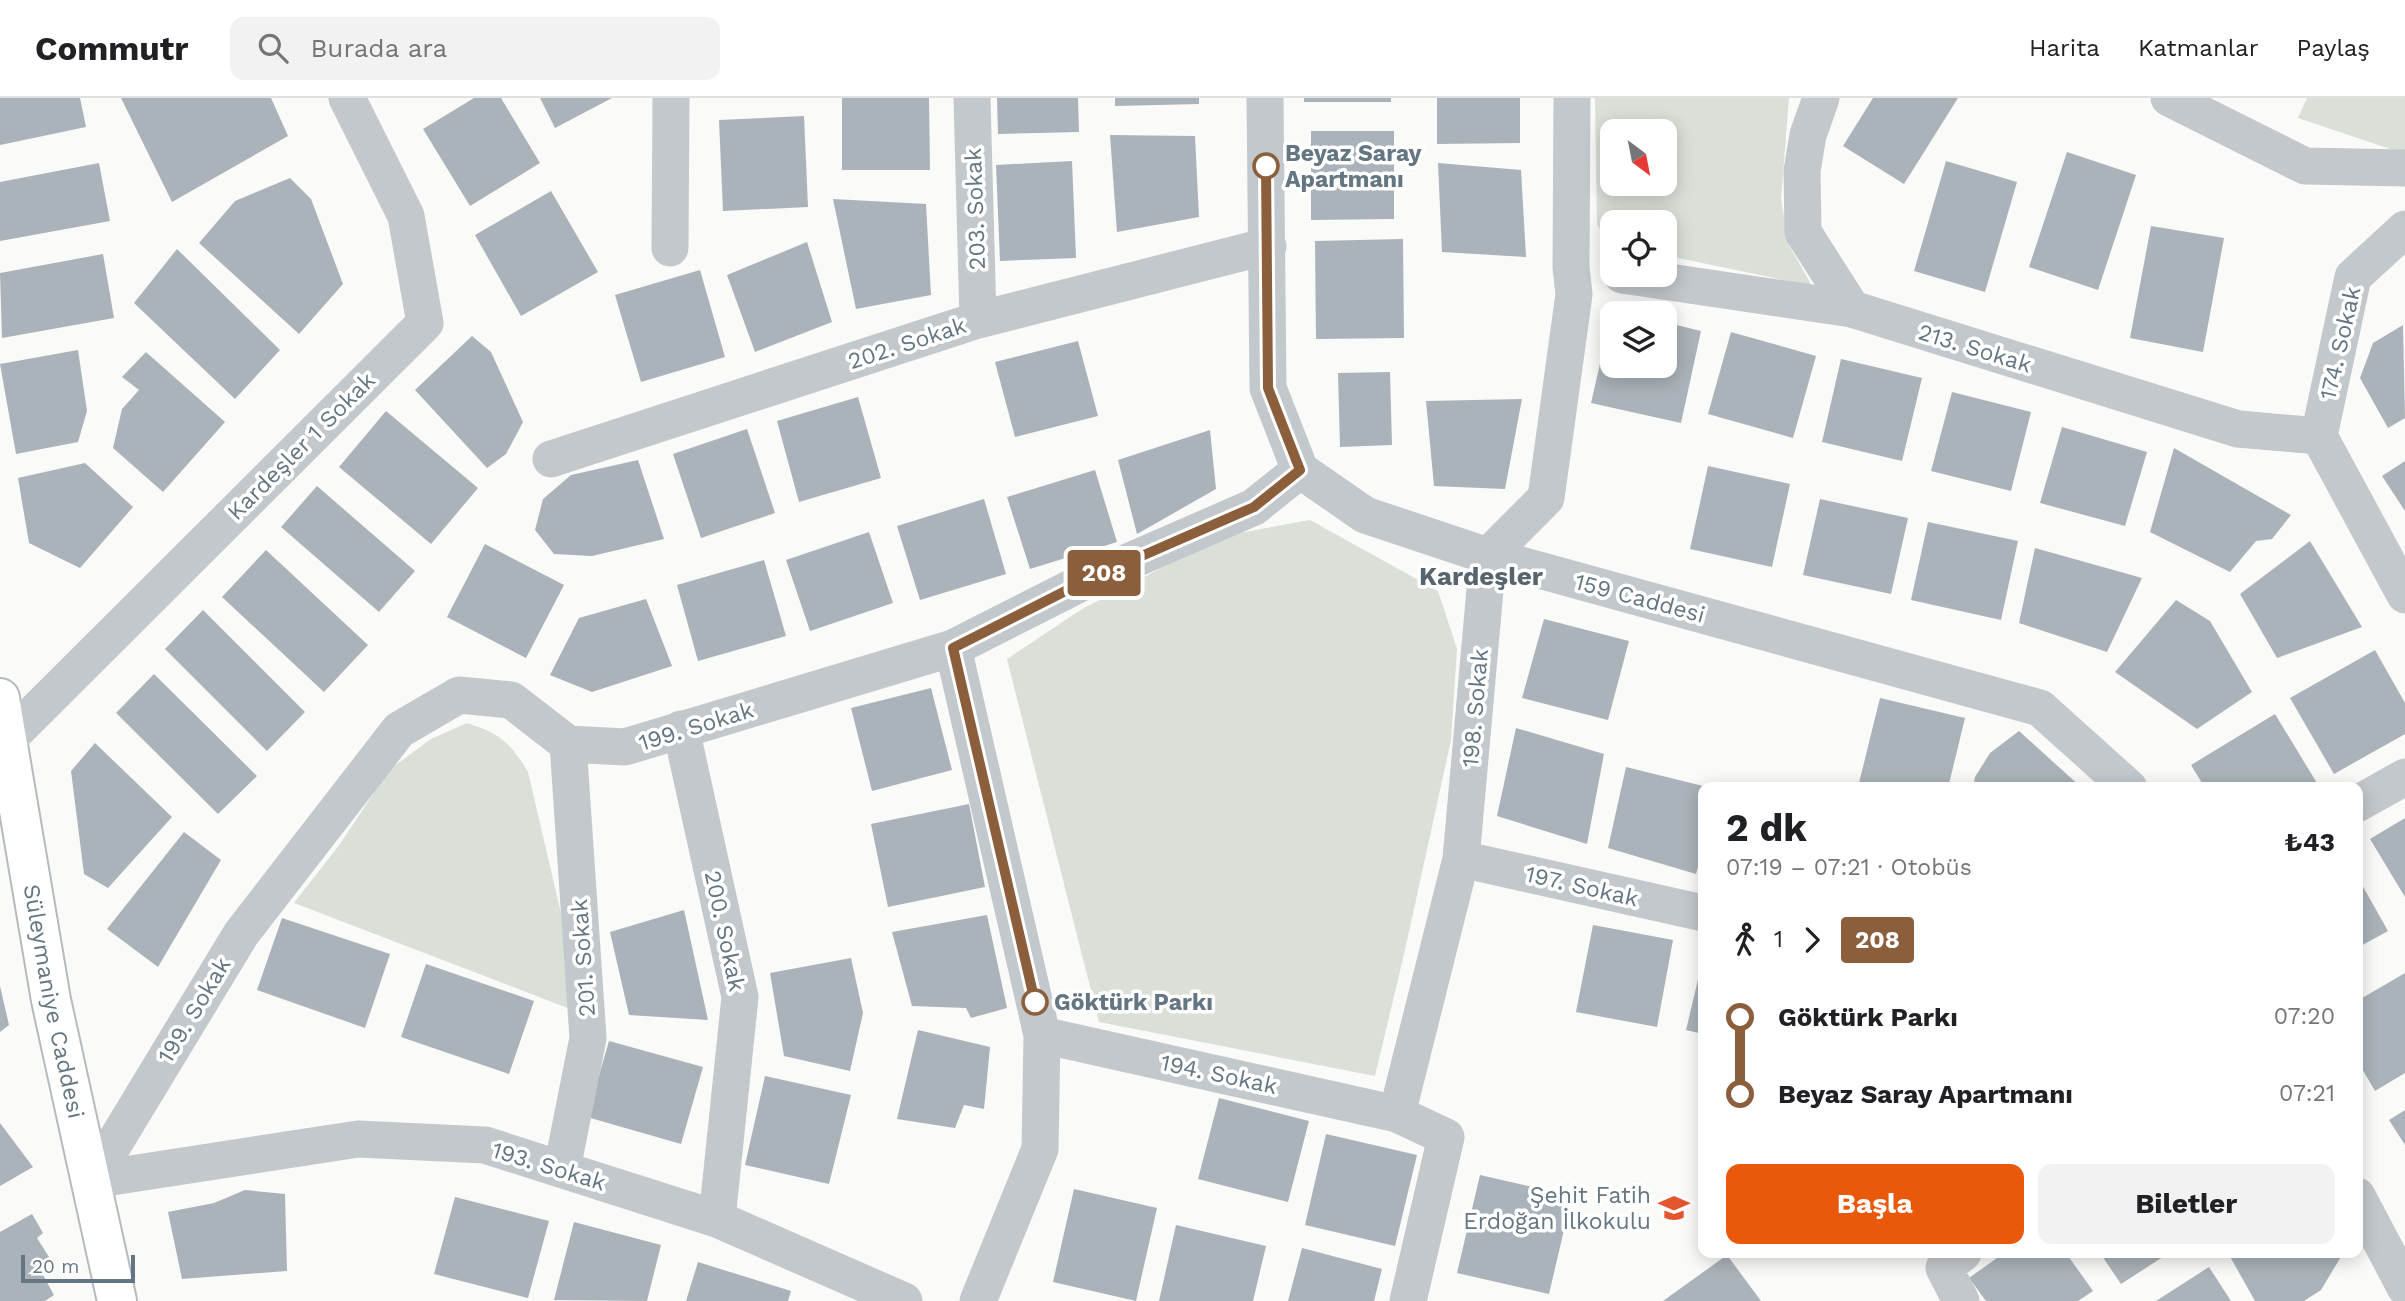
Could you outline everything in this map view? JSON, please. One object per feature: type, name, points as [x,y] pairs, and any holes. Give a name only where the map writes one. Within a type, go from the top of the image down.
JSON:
[{"type":"main road","name":"Süleymaniye Caddesi","points":[[0,698],[4,743],[51,1000],[117,1301]]},
{"type":"street","name":"Kardeşler 1 Sokak","points":[[4,743],[425,323],[406,216],[347,98]]},
{"type":"street","points":[[670,248],[671,98]]},
{"type":"street","name":"203. Sokak","points":[[972,98],[978,320]]},
{"type":"street","points":[[1265,98],[1268,388],[1300,470]]},
{"type":"street","points":[[1489,556],[1546,498],[1574,294],[1571,267],[1572,98]]},
{"type":"street","points":[[1821,98],[1808,135],[1802,171],[1803,232],[1852,309]]},
{"type":"street","points":[[2169,98],[2305,166],[2405,168]]},
{"type":"street","name":"174. Sokak","points":[[2319,436],[2353,276],[2405,229]]},
{"type":"street","name":"202. Sokak","points":[[551,459],[978,320],[1268,246]]},
{"type":"street","points":[[1571,267],[1600,271]]},
{"type":"street","name":"213. Sokak","points":[[1677,283],[1852,309],[2238,429],[2319,436]]},
{"type":"street","points":[[2319,436],[2405,595]]},
{"type":"street","name":"159 Caddesi","points":[[1300,470],[1365,515],[1489,556],[2040,708],[2122,782]]},
{"type":"street","name":"199. Sokak","points":[[92,1180],[241,934],[399,730],[459,695],[511,699],[568,744],[625,747],[953,648],[1089,579],[1254,507],[1300,470]]},
{"type":"street","name":"198. Sokak","points":[[1397,1114],[1461,859],[1489,556]]},
{"type":"street","points":[[953,648],[1042,1035],[1040,1149],[978,1301]]},
{"type":"street","name":"200. Sokak","points":[[681,729],[740,997],[717,1219]]},
{"type":"street","name":"201. Sokak","points":[[562,1169],[588,1038],[568,744]]},
{"type":"street","points":[[2363,801],[2405,777]]},
{"type":"street","name":"197. Sokak","points":[[1461,859],[1698,912]]},
{"type":"street","name":"194. Sokak","points":[[1042,1035],[1397,1114]]},
{"type":"street","points":[[1397,1114],[1446,1137],[1408,1301]]},
{"type":"street","name":"193. Sokak","points":[[92,1180],[358,1139],[485,1145],[717,1219],[904,1301]]},
{"type":"street","points":[[2363,1207],[2405,1287]]},
{"type":"street","points":[[1957,1258],[1944,1268],[1961,1301]]},
{"type":"shaded area","points":[[1595,98],[1789,98],[1781,199],[1789,245],[1812,286],[1677,258],[1677,210],[1600,210],[1600,229],[1597,224]]},
{"type":"shaded area","points":[[2307,98],[2405,98],[2405,154],[2298,118]]},
{"type":"shaded area","name":"Göktürk Parkı","points":[[1310,520],[1438,591],[1457,649],[1451,740],[1375,1076],[1099,1022],[1007,659],[1082,609],[1223,536]]},
{"type":"shaded area","points":[[467,723],[503,740],[528,772],[567,939],[573,1010],[294,903],[340,844],[389,770],[431,739]]},
{"type":"building","points":[[0,98],[80,98],[86,127],[0,145]]},
{"type":"building","points":[[121,98],[271,98],[288,136],[172,202]]},
{"type":"building","points":[[474,98],[501,98],[540,163],[470,206],[423,129]]},
{"type":"building","points":[[540,98],[612,98],[555,128]]},
{"type":"building","points":[[842,98],[929,98],[930,170],[842,170]]},
{"type":"building","points":[[997,98],[1078,98],[1079,132],[998,134]]},
{"type":"building","points":[[1115,98],[1199,98],[1199,104],[1115,106]]},
{"type":"building","points":[[1304,98],[1391,98],[1391,102],[1304,102]]},
{"type":"building","points":[[1437,98],[1520,98],[1520,143],[1437,144]]},
{"type":"building","points":[[1873,98],[1958,98],[1904,184],[1843,146]]},
{"type":"building","points":[[804,116],[808,207],[723,211],[719,120]]},
{"type":"building","points":[[1311,131],[1394,131],[1394,219],[1311,220]]},
{"type":"building","points":[[1110,135],[1195,136],[1199,217],[1117,232]]},
{"type":"building","points":[[2067,152],[2136,175],[2098,290],[2029,267]]},
{"type":"building","points":[[1072,161],[1076,258],[1000,261],[996,165]]},
{"type":"building","points":[[1946,161],[2017,182],[1985,292],[1914,271]]},
{"type":"building","points":[[99,163],[110,221],[0,241],[0,182]]},
{"type":"building","points":[[1438,163],[1521,170],[1526,257],[1442,252]]},
{"type":"building","points":[[290,178],[311,199],[343,284],[299,334],[199,243],[235,201]]},
{"type":"building","points":[[551,191],[598,272],[521,316],[475,235]]},
{"type":"building","points":[[833,199],[926,204],[931,295],[856,309]]},
{"type":"building","points":[[2151,226],[2224,238],[2203,352],[2130,338]]},
{"type":"building","points":[[1403,239],[1404,338],[1316,339],[1315,241]]},
{"type":"building","points":[[807,242],[832,322],[755,352],[727,275]]},
{"type":"building","points":[[177,249],[280,350],[235,399],[134,303]]},
{"type":"building","points":[[103,254],[114,318],[2,338],[0,273]]},
{"type":"building","points":[[700,270],[725,357],[641,382],[615,295]]},
{"type":"building","points":[[1677,325],[1701,331],[1681,423],[1591,403],[1600,364],[1600,378],[1677,378]]},
{"type":"building","points":[[2403,325],[2405,418],[2388,428],[2360,378],[2373,343]]},
{"type":"building","points":[[1731,332],[1816,356],[1793,438],[1708,414]]},
{"type":"building","points":[[472,336],[491,352],[523,422],[506,454],[487,468],[415,390]]},
{"type":"building","points":[[1078,341],[1098,416],[1015,437],[995,362]]},
{"type":"building","points":[[78,350],[87,411],[78,442],[16,454],[0,364]]},
{"type":"building","points":[[146,352],[225,422],[163,492],[113,448],[122,409],[139,390],[122,377]]},
{"type":"building","points":[[1841,359],[1922,378],[1902,461],[1822,442]]},
{"type":"building","points":[[1390,372],[1392,445],[1340,447],[1338,373]]},
{"type":"building","points":[[1952,392],[2031,412],[2011,491],[1931,471]]},
{"type":"building","points":[[858,397],[881,478],[799,502],[777,421]]},
{"type":"building","points":[[1522,399],[1505,489],[1434,486],[1426,401]]},
{"type":"building","points":[[386,411],[478,488],[431,544],[339,467]]},
{"type":"building","points":[[2062,427],[2147,452],[2125,526],[2040,503]]},
{"type":"building","points":[[747,429],[775,513],[701,538],[673,454]]},
{"type":"building","points":[[1210,430],[1216,489],[1137,534],[1118,460]]},
{"type":"building","points":[[2174,448],[2291,515],[2272,539],[2256,541],[2230,572],[2150,532]]},
{"type":"building","points":[[638,460],[664,539],[592,556],[554,554],[535,530],[543,499],[571,475]]},
{"type":"building","points":[[2405,461],[2405,511],[2382,476]]},
{"type":"building","points":[[85,463],[133,507],[80,568],[29,543],[18,478]]},
{"type":"building","points":[[1708,466],[1790,484],[1772,567],[1690,549]]},
{"type":"building","points":[[1095,470],[1117,542],[1030,569],[1007,497]]},
{"type":"building","points":[[317,486],[415,571],[379,612],[281,527]]},
{"type":"building","points":[[984,499],[1006,574],[920,600],[897,526]]},
{"type":"building","points":[[1820,499],[1908,518],[1891,594],[1803,575]]},
{"type":"building","points":[[1928,522],[2018,541],[2001,620],[1911,600]]},
{"type":"building","points":[[869,532],[893,603],[810,631],[786,560]]},
{"type":"building","points":[[2310,541],[2362,627],[2277,658],[2240,594]]},
{"type":"building","points":[[485,544],[564,585],[526,658],[447,617]]},
{"type":"building","points":[[2035,548],[2142,578],[2107,652],[2019,623]]},
{"type":"building","points":[[266,550],[368,645],[324,692],[222,597]]},
{"type":"building","points":[[764,560],[786,636],[698,661],[677,585]]},
{"type":"building","points":[[646,599],[672,666],[592,692],[550,675],[579,618]]},
{"type":"building","points":[[2176,600],[2210,621],[2252,692],[2197,729],[2115,672]]},
{"type":"building","points":[[203,610],[305,712],[267,751],[165,649]]},
{"type":"building","points":[[1544,619],[1629,641],[1608,720],[1522,698]]},
{"type":"building","points":[[2375,650],[2405,703],[2405,734],[2334,774],[2290,698]]},
{"type":"building","points":[[154,674],[257,776],[218,814],[116,713]]},
{"type":"building","points":[[931,688],[952,770],[872,791],[851,708]]},
{"type":"building","points":[[1880,698],[1965,718],[1949,782],[1859,782]]},
{"type":"building","points":[[2275,714],[2316,782],[2201,782],[2191,765]]},
{"type":"building","points":[[1516,728],[1604,754],[1587,844],[1497,816]]},
{"type":"building","points":[[2019,731],[2075,782],[1974,782],[1990,753]]},
{"type":"building","points":[[95,743],[172,817],[108,888],[84,874],[71,771]]},
{"type":"building","points":[[1626,767],[1698,785],[1696,874],[1608,848]]},
{"type":"building","points":[[969,804],[985,887],[888,907],[871,824]]},
{"type":"building","points":[[2405,818],[2405,897],[2370,839]]},
{"type":"building","points":[[184,832],[221,860],[158,967],[107,929]]},
{"type":"building","points":[[2363,887],[2388,931],[2363,945]]},
{"type":"building","points":[[684,910],[708,1020],[629,1015],[610,932]]},
{"type":"building","points":[[987,915],[1007,1008],[971,1018],[966,1008],[912,1006],[892,932]]},
{"type":"building","points":[[282,918],[390,954],[365,1028],[257,990]]},
{"type":"building","points":[[1593,925],[1673,940],[1657,1027],[1576,1012]]},
{"type":"building","points":[[851,958],[863,1013],[850,1071],[784,1056],[770,973]]},
{"type":"building","points":[[426,964],[534,1001],[509,1074],[401,1037]]},
{"type":"building","points":[[2405,973],[2405,1073],[2375,1091],[2363,1070],[2363,998]]},
{"type":"building","points":[[1698,980],[1698,1033],[1686,1030]]},
{"type":"building","points":[[0,986],[9,1025],[0,1032]]},
{"type":"building","points":[[918,1030],[990,1047],[984,1109],[964,1105],[955,1128],[897,1119]]},
{"type":"building","points":[[609,1041],[703,1067],[681,1144],[587,1117]]},
{"type":"building","points":[[765,1076],[851,1095],[829,1184],[745,1165]]},
{"type":"building","points":[[1219,1098],[1309,1121],[1288,1202],[1198,1179]]},
{"type":"building","points":[[2405,1110],[2405,1145],[2389,1120]]},
{"type":"building","points":[[0,1123],[33,1167],[0,1186]]},
{"type":"building","points":[[1326,1134],[1417,1155],[1395,1246],[1305,1225]]},
{"type":"building","points":[[1480,1175],[1572,1196],[1549,1294],[1457,1273]]},
{"type":"building","points":[[1074,1189],[1157,1208],[1136,1301],[1053,1282]]},
{"type":"building","points":[[245,1190],[285,1194],[287,1271],[182,1279],[168,1212],[214,1203]]},
{"type":"building","points":[[455,1197],[549,1221],[528,1298],[434,1274]]},
{"type":"building","points":[[32,1214],[43,1233],[37,1238],[49,1257],[37,1264],[54,1295],[45,1301],[0,1301],[0,1232]]},
{"type":"building","points":[[574,1222],[661,1245],[647,1301],[554,1300]]},
{"type":"building","points":[[1176,1225],[1266,1246],[1253,1301],[1159,1301]]},
{"type":"building","points":[[1302,1248],[1382,1269],[1374,1301],[1288,1301]]},
{"type":"building","points":[[1723,1258],[1729,1258],[1761,1301],[1663,1301]]},
{"type":"building","points":[[1997,1258],[2070,1258],[2093,1291],[2078,1301],[1986,1301],[1969,1278]]},
{"type":"building","points":[[2103,1258],[2161,1258],[2121,1284]]},
{"type":"building","points":[[2231,1258],[2340,1258],[2321,1290],[2304,1301],[2255,1301]]},
{"type":"building","points":[[698,1262],[791,1291],[788,1301],[686,1301]]},
{"type":"building","points":[[2209,1267],[2231,1301],[2156,1301]]},
{"type":"bus line","name":"208","points":[[1035,1002],[953,648],[1089,579],[1254,507],[1300,470],[1268,388],[1266,166]]},
{"type":"place","name":"Beyaz Saray Apartmanı","points":[[1266,166]]},
{"type":"place","name":"Göktürk Parkı","points":[[1035,1002]]},
{"type":"place","name":"Şehit Fatih Erdoğan İlkokulu","points":[[1674,1208]]},
{"type":"district","name":"Kardeşler","points":[[1481,576]]}]
